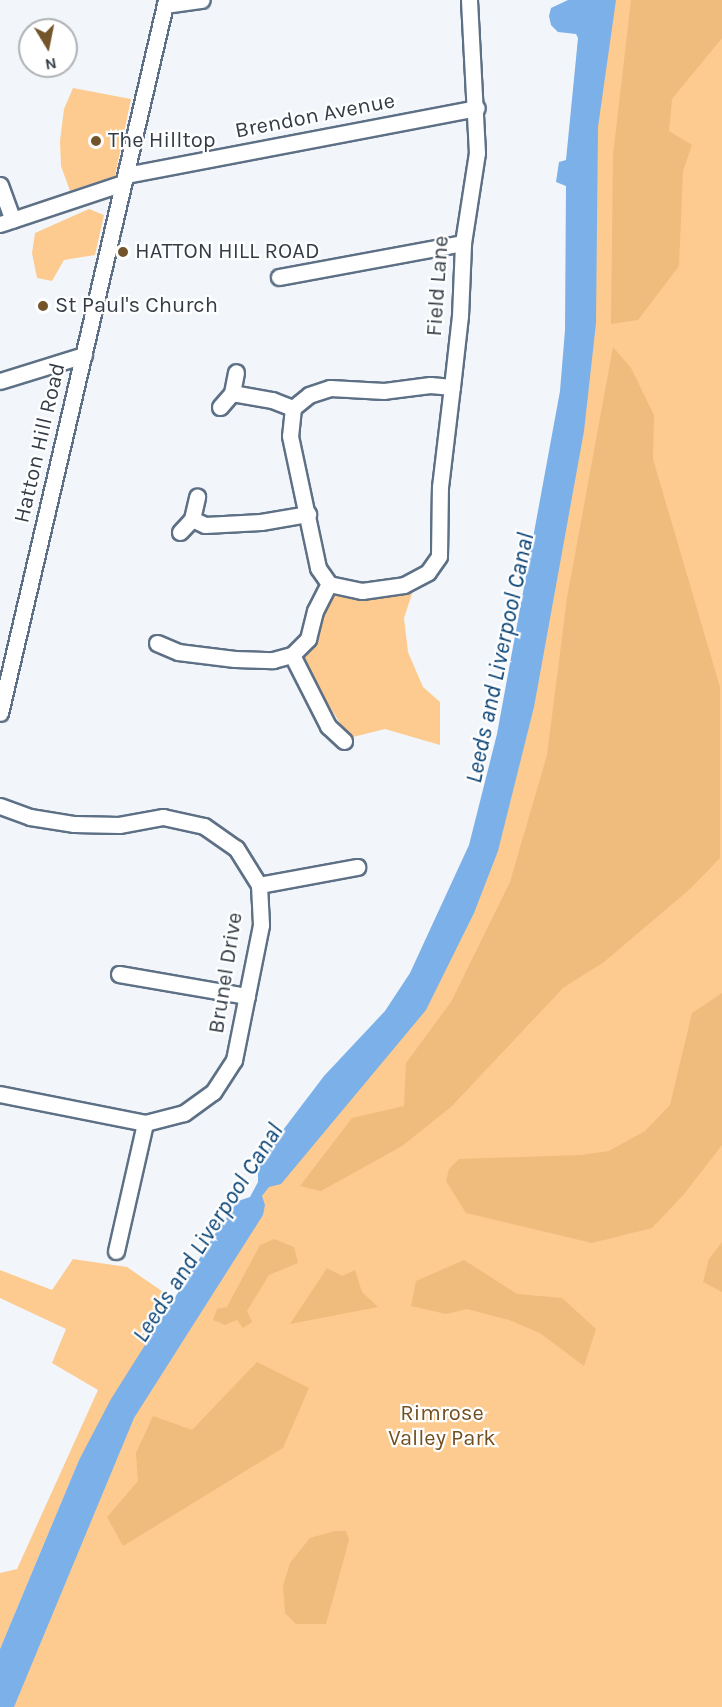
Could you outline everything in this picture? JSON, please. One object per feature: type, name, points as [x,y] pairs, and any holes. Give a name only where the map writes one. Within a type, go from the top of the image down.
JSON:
[{"type":"street","points":[[165,3],[202,0]]},
{"type":"street","name":"Field Lane","points":[[329,584],[362,591],[404,585],[428,572],[439,556],[440,487],[452,387],[463,243],[477,153],[477,108],[469,0]]},
{"type":"street","name":"Hatton Hill Road","points":[[0,713],[165,3]]},
{"type":"street","name":"Brendon Avenue","points":[[6,222],[125,179],[477,108]]},
{"type":"street","points":[[0,185],[6,222]]},
{"type":"street","points":[[279,278],[463,243]]},
{"type":"street","points":[[0,381],[84,355]]},
{"type":"street","points":[[220,407],[232,393],[236,372]]},
{"type":"street","points":[[157,643],[178,652],[235,659],[273,660],[292,655],[308,639],[315,611],[329,584],[318,567],[290,436],[293,408],[309,394],[330,388],[384,391],[430,385],[452,387]]},
{"type":"street","points":[[232,393],[272,400],[293,408]]},
{"type":"street","points":[[180,532],[192,519],[196,497]]},
{"type":"street","points":[[192,519],[216,524],[308,514]]},
{"type":"street","points":[[292,655],[328,726],[344,741]]},
{"type":"street","name":"Brunel Drive","points":[[0,806],[30,817],[74,824],[119,825],[163,817],[204,826],[236,848],[259,885],[261,925],[234,1060],[213,1092],[184,1113],[145,1123],[0,1094]]},
{"type":"street","points":[[259,885],[357,867]]},
{"type":"street","points":[[119,974],[247,996]]},
{"type":"street","points":[[116,1251],[145,1123]]},
{"type":"green space","name":"Rimrose Valley Park","points":[[599,0],[722,0],[722,1707],[0,1707],[74,1517],[265,1182],[336,1090],[468,888],[549,532]]},
{"type":"green space","points":[[73,88],[131,99],[115,176],[70,191],[61,166],[60,141],[64,109]]},
{"type":"green space","points":[[89,209],[104,215],[95,255],[64,260],[52,281],[37,278],[32,253],[35,233]]},
{"type":"green space","points":[[414,588],[404,618],[408,652],[423,687],[440,702],[440,745],[385,729],[349,738],[300,658],[314,642],[323,607],[332,594],[353,599]]},
{"type":"green space","points":[[73,1259],[127,1267],[172,1298],[79,1460],[0,1649],[0,1573],[17,1569],[98,1390],[52,1363],[66,1329],[0,1298],[0,1270],[52,1290]]},
{"type":"shaded area","points":[[631,0],[722,0],[722,38],[672,99],[669,131],[692,145],[683,171],[679,266],[638,320],[611,324],[613,155]]},
{"type":"shaded area","points":[[613,347],[631,368],[654,415],[653,459],[720,687],[720,858],[690,889],[604,962],[563,988],[451,1107],[402,1146],[321,1191],[300,1186],[352,1118],[404,1106],[406,1063],[451,1002],[510,882],[547,755],[567,598]]},
{"type":"shaded area","points":[[722,993],[722,1145],[685,1193],[652,1228],[592,1243],[466,1213],[446,1181],[449,1169],[459,1159],[581,1155],[609,1151],[645,1131],[670,1105],[692,1013]]},
{"type":"shaded area","points":[[274,1239],[294,1247],[298,1263],[269,1275],[247,1311],[252,1322],[243,1328],[237,1320],[225,1325],[213,1320],[217,1309],[227,1307],[260,1245]]},
{"type":"shaded area","points":[[722,1242],[722,1292],[703,1282],[709,1259]]},
{"type":"shaded area","points":[[464,1260],[517,1294],[562,1298],[596,1329],[584,1366],[540,1333],[509,1320],[467,1309],[446,1314],[411,1306],[416,1281]]},
{"type":"shaded area","points":[[327,1268],[342,1276],[355,1270],[362,1292],[378,1307],[290,1324]]},
{"type":"shaded area","points":[[257,1362],[309,1388],[283,1448],[123,1546],[107,1517],[138,1481],[136,1453],[153,1416],[192,1430]]},
{"type":"shaded area","points":[[335,1531],[346,1531],[349,1540],[326,1624],[296,1624],[285,1613],[283,1586],[290,1563],[310,1538]]},
{"type":"water","points":[[568,0],[616,0],[598,127],[596,323],[584,431],[534,707],[498,851],[474,913],[426,1010],[281,1184],[269,1187],[262,1196],[265,1205],[263,1215],[134,1418],[14,1707],[0,1707],[0,1649],[79,1460],[111,1399],[215,1234],[238,1201],[250,1197],[258,1182],[258,1163],[324,1076],[385,1011],[410,973],[469,845],[497,734],[560,391],[565,330],[566,186],[556,182],[559,162],[566,160],[578,38],[576,34],[558,32],[551,25],[549,16],[551,8]]},
{"type":"place","name":"The Hilltop","points":[[96,141]]},
{"type":"place","name":"HATTON HILL ROAD","points":[[123,252]]},
{"type":"place","name":"St Paul's Church","points":[[43,306]]},
{"type":"water label","name":"Leeds and Liverpool Canal","points":[[500,658]]},
{"type":"water label","name":"Leeds and Liverpool Canal","points":[[208,1233]]}]
